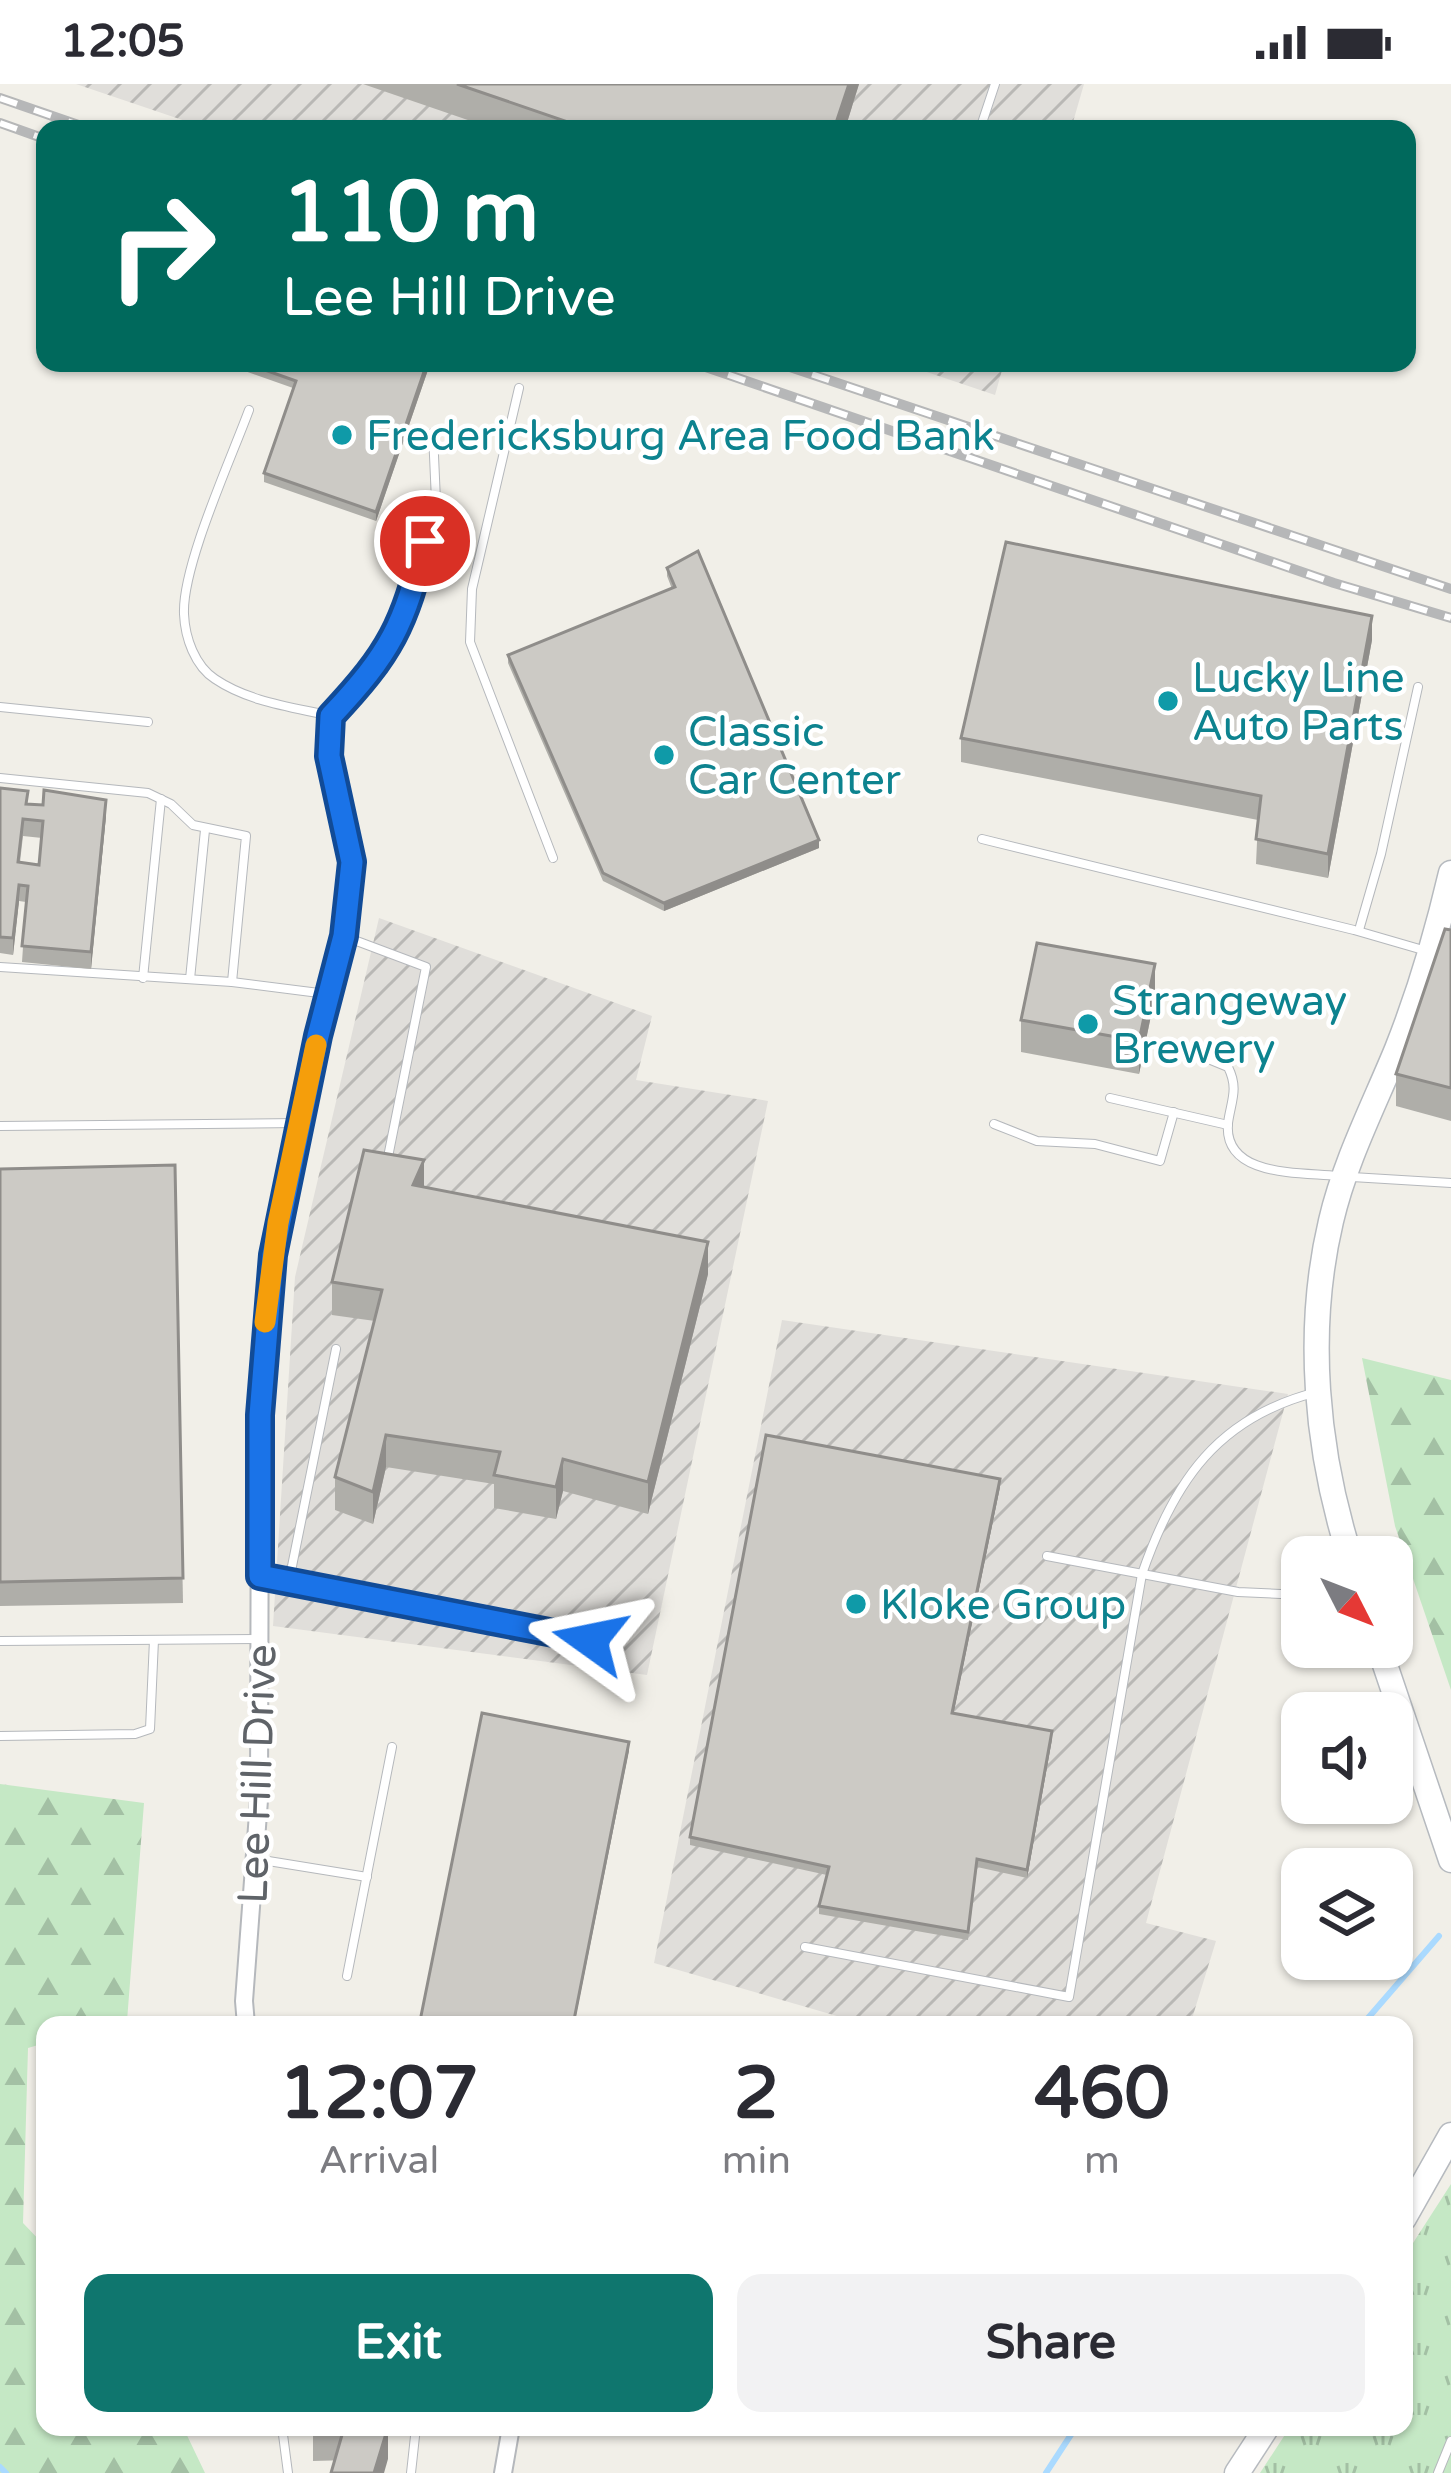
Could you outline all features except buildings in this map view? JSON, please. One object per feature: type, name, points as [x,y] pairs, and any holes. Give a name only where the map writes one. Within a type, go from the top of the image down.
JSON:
[{"type":"main road","points":[[1345,1536],[1325,1452],[1318,1392],[1322,1274],[1344,1177],[1431,952],[1451,873]]},
{"type":"main road","points":[[1386,1668],[1451,1860]]},
{"type":"main road","points":[[1413,2202],[1451,2135]]},
{"type":"main road","points":[[1237,2473],[1261,2436]]},
{"type":"street","name":"Lee Hill Drive","points":[[245,2016],[256,1858],[264,1334],[278,1223],[344,936],[352,862],[341,812]]},
{"type":"street","points":[[503,2473],[510,2436]]},
{"type":"lane","points":[[983,120],[995,84]]},
{"type":"lane","points":[[519,388],[472,589],[470,642],[553,858]]},
{"type":"lane","points":[[249,410],[190,573],[184,614],[193,655],[213,678],[262,701],[331,716]]},
{"type":"lane","points":[[341,812],[329,756],[331,716],[396,637],[436,501],[433,433]]},
{"type":"lane","points":[[1358,931],[1381,854],[1418,687]]},
{"type":"lane","points":[[0,707],[148,722]]},
{"type":"lane","points":[[0,778],[148,793],[193,825],[246,836],[232,982]]},
{"type":"lane","points":[[143,978],[161,800]]},
{"type":"lane","points":[[190,980],[205,830]]},
{"type":"lane","points":[[982,839],[1431,952]]},
{"type":"lane","points":[[344,936],[426,967],[386,1163]]},
{"type":"lane","points":[[0,967],[232,982],[328,995]]},
{"type":"lane","points":[[1189,1052],[1228,1067],[1236,1093],[1228,1124],[1233,1147],[1253,1166],[1451,1183]]},
{"type":"lane","points":[[1110,1098],[1228,1124]]},
{"type":"lane","points":[[994,1124],[1037,1141],[1095,1144],[1160,1161],[1174,1112]]},
{"type":"lane","points":[[0,1126],[300,1123]]},
{"type":"lane","points":[[289,1581],[336,1348]]},
{"type":"lane","points":[[805,1947],[1069,1997],[1142,1574],[1168,1509],[1211,1448],[1260,1412],[1318,1392]]},
{"type":"lane","points":[[1046,1556],[1238,1592],[1281,1594]]},
{"type":"lane","points":[[260,1576],[590,1640]]},
{"type":"lane","points":[[0,1641],[260,1639]]},
{"type":"lane","points":[[0,1736],[136,1734],[150,1729],[154,1640]]},
{"type":"lane","points":[[347,1976],[392,1747]]},
{"type":"lane","points":[[256,1858],[367,1876]]},
{"type":"lane","points":[[283,2436],[288,2473]]},
{"type":"lane","points":[[411,2473],[415,2436]]},
{"type":"lane","points":[[1438,2473],[1451,2441]]},
{"type":"shaded area","points":[[76,84],[1084,84],[1074,120],[182,120]]},
{"type":"shaded area","points":[[927,372],[1001,372],[995,395]]},
{"type":"shaded area","points":[[379,918],[652,1016],[636,1080],[768,1101],[647,1675],[273,1626],[295,1277]]},
{"type":"shaded area","points":[[782,1320],[1288,1394],[1146,1923],[1216,1941],[1193,2016],[837,2016],[654,1963]]},
{"type":"green space","points":[[1362,1358],[1451,1380],[1451,1690],[1413,1579],[1413,1536],[1398,1536]]},
{"type":"green space","points":[[0,1784],[144,1803],[127,2016],[36,2016],[36,2046],[28,2048],[23,2223],[36,2237],[36,2436],[187,2436],[205,2473],[0,2473]]},
{"type":"green space","points":[[1451,2184],[1451,2473],[1260,2473],[1284,2436],[1413,2436],[1413,2243]]},
{"type":"waterway","points":[[1370,2016],[1439,1936]]},
{"type":"waterway","points":[[1046,2473],[1070,2436]]},
{"type":"waterway","points":[[0,2467],[6,2473]]},
{"type":"railway","points":[[0,98],[64,120]]},
{"type":"railway","points":[[0,123],[36,136]]},
{"type":"railway","points":[[720,372],[1334,583],[1451,618]]},
{"type":"railway","points":[[805,372],[1451,589]]},
{"type":"slow traffic","points":[[265,1322],[278,1223],[316,1045]]},
{"type":"place","name":"Fredericksburg Area Food Bank","points":[[342,435]]},
{"type":"place","name":"Lucky Line Auto Parts","points":[[1168,701]]},
{"type":"place","name":"Classic Car Center","points":[[664,755]]},
{"type":"place","name":"Strangeway Brewery","points":[[1088,1024]]},
{"type":"place","name":"Kloke Group","points":[[856,1604]]},
{"type":"route","points":[[425,541],[396,637],[331,716],[329,756],[352,862],[344,936],[318,1036],[273,1255],[260,1415],[260,1576],[590,1640]]}]
